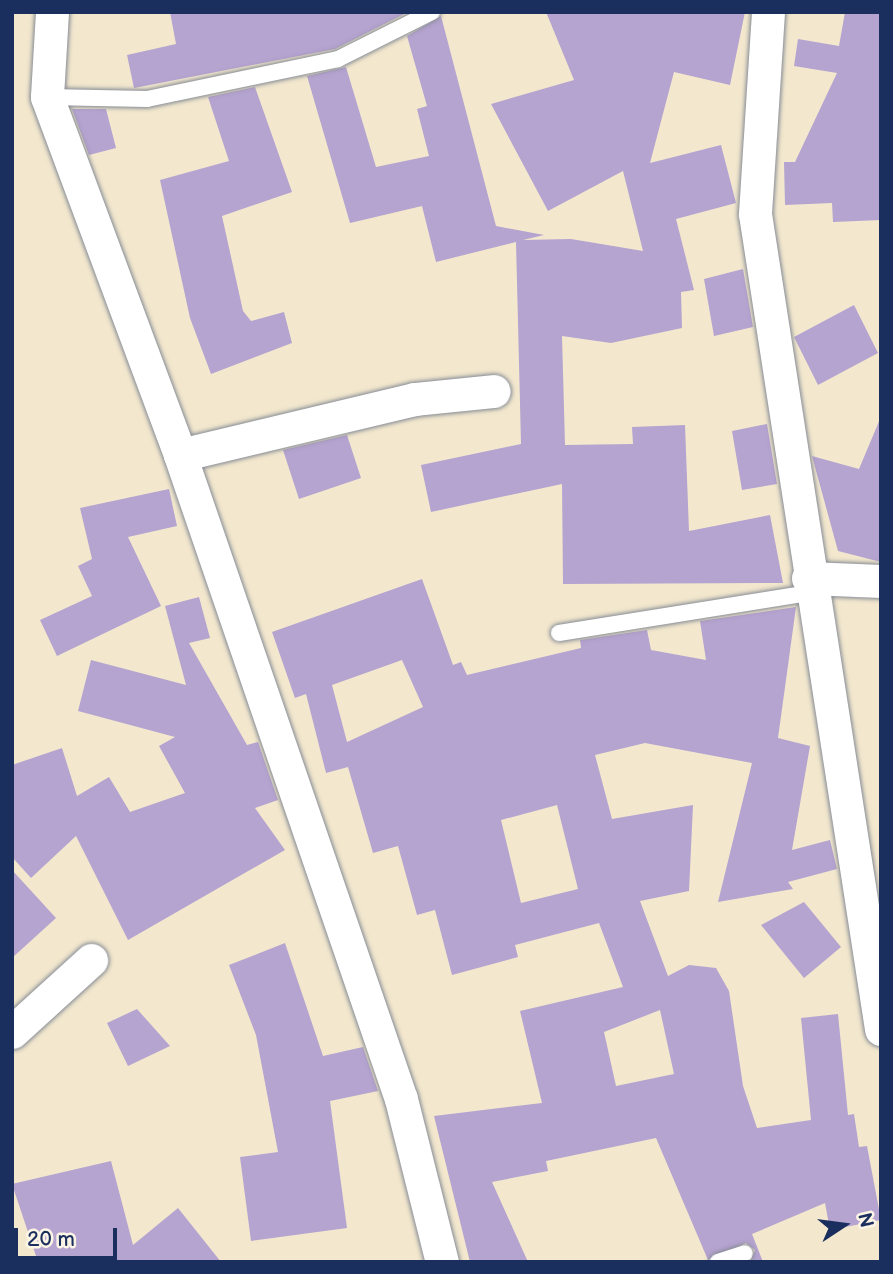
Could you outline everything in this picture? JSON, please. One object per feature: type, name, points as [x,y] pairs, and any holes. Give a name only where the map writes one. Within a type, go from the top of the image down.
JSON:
[{"type":"street","points":[[52,12],[47,97],[180,455],[401,1099],[442,1262]]},
{"type":"street","points":[[768,12],[755,214],[809,586],[881,1029]]},
{"type":"street","points":[[180,455],[415,399],[494,391]]},
{"type":"street","points":[[809,586],[881,581]]},
{"type":"street","points":[[12,1032],[91,960]]},
{"type":"lane","points":[[47,97],[147,99],[338,60],[432,12]]},
{"type":"lane","points":[[559,633],[809,586]]},
{"type":"lane","points":[[718,1262],[745,1253]]},
{"type":"building","points":[[170,12],[408,12],[335,49],[134,88],[127,55],[176,44]]},
{"type":"building","points":[[546,12],[745,12],[730,85],[674,72],[650,163],[721,145],[736,203],[676,219],[694,290],[681,292],[682,328],[611,343],[562,336],[565,445],[633,444],[632,427],[685,425],[689,531],[770,515],[783,583],[563,584],[562,484],[431,512],[421,465],[521,444],[516,242],[436,262],[422,206],[350,223],[307,76],[346,67],[376,167],[429,156],[417,109],[427,106],[407,36],[441,16],[496,226],[544,235],[523,240],[571,239],[643,251],[623,171],[548,211],[491,104],[574,80]]},
{"type":"building","points":[[845,12],[881,12],[881,220],[833,222],[832,203],[785,205],[784,162],[795,162],[837,73],[794,66],[798,39],[839,46]]},
{"type":"building","points":[[255,87],[292,192],[222,216],[243,311],[251,321],[284,312],[292,343],[211,374],[190,318],[160,180],[229,161],[208,97]]},
{"type":"building","points":[[72,109],[106,109],[116,148],[89,155]]},
{"type":"building","points":[[743,269],[753,327],[714,336],[704,279]]},
{"type":"building","points":[[854,305],[878,353],[818,385],[794,337]]},
{"type":"building","points":[[880,419],[881,562],[838,551],[812,456],[859,469]]},
{"type":"building","points":[[767,424],[777,484],[742,490],[732,431]]},
{"type":"building","points":[[347,435],[361,478],[299,499],[283,450]]},
{"type":"building","points":[[169,489],[177,526],[128,537],[161,606],[57,656],[40,620],[92,596],[78,566],[92,559],[80,508]]},
{"type":"building","points":[[422,579],[453,665],[461,662],[467,675],[581,648],[580,640],[647,630],[651,650],[706,660],[700,621],[796,607],[778,738],[810,746],[792,850],[830,840],[837,869],[788,882],[793,889],[718,902],[752,763],[645,743],[595,755],[612,819],[693,805],[689,891],[640,901],[668,976],[689,965],[716,968],[729,991],[743,1086],[757,1128],[811,1120],[801,1018],[838,1014],[848,1115],[854,1114],[859,1147],[867,1146],[881,1220],[830,1230],[825,1203],[752,1234],[763,1262],[750,1262],[755,1250],[746,1243],[708,1260],[656,1138],[546,1161],[548,1171],[492,1182],[528,1262],[470,1262],[434,1116],[542,1103],[520,1011],[623,987],[599,923],[515,945],[518,957],[452,975],[435,910],[417,915],[398,846],[373,853],[348,767],[326,773],[306,694],[295,698],[272,632]],"holes":[[[402,660],[423,707],[347,742],[332,685]],[[557,805],[578,889],[521,903],[501,820]],[[660,1010],[674,1074],[616,1086],[604,1032]]]},
{"type":"building","points":[[199,597],[210,638],[189,643],[247,745],[258,742],[278,800],[255,808],[285,850],[128,940],[76,836],[31,878],[12,857],[12,765],[62,748],[77,796],[109,777],[130,812],[185,793],[159,746],[175,737],[78,711],[91,660],[186,685],[165,606]]},
{"type":"building","points":[[12,870],[56,918],[12,958]]},
{"type":"building","points":[[804,902],[841,947],[804,978],[761,925]]},
{"type":"building","points":[[285,943],[323,1056],[363,1047],[378,1091],[330,1101],[347,1228],[251,1241],[240,1157],[278,1152],[256,1035],[229,965]]},
{"type":"building","points":[[137,1009],[170,1046],[128,1066],[107,1023]]},
{"type":"building","points":[[111,1161],[133,1245],[178,1208],[221,1262],[38,1262],[12,1184]]}]
